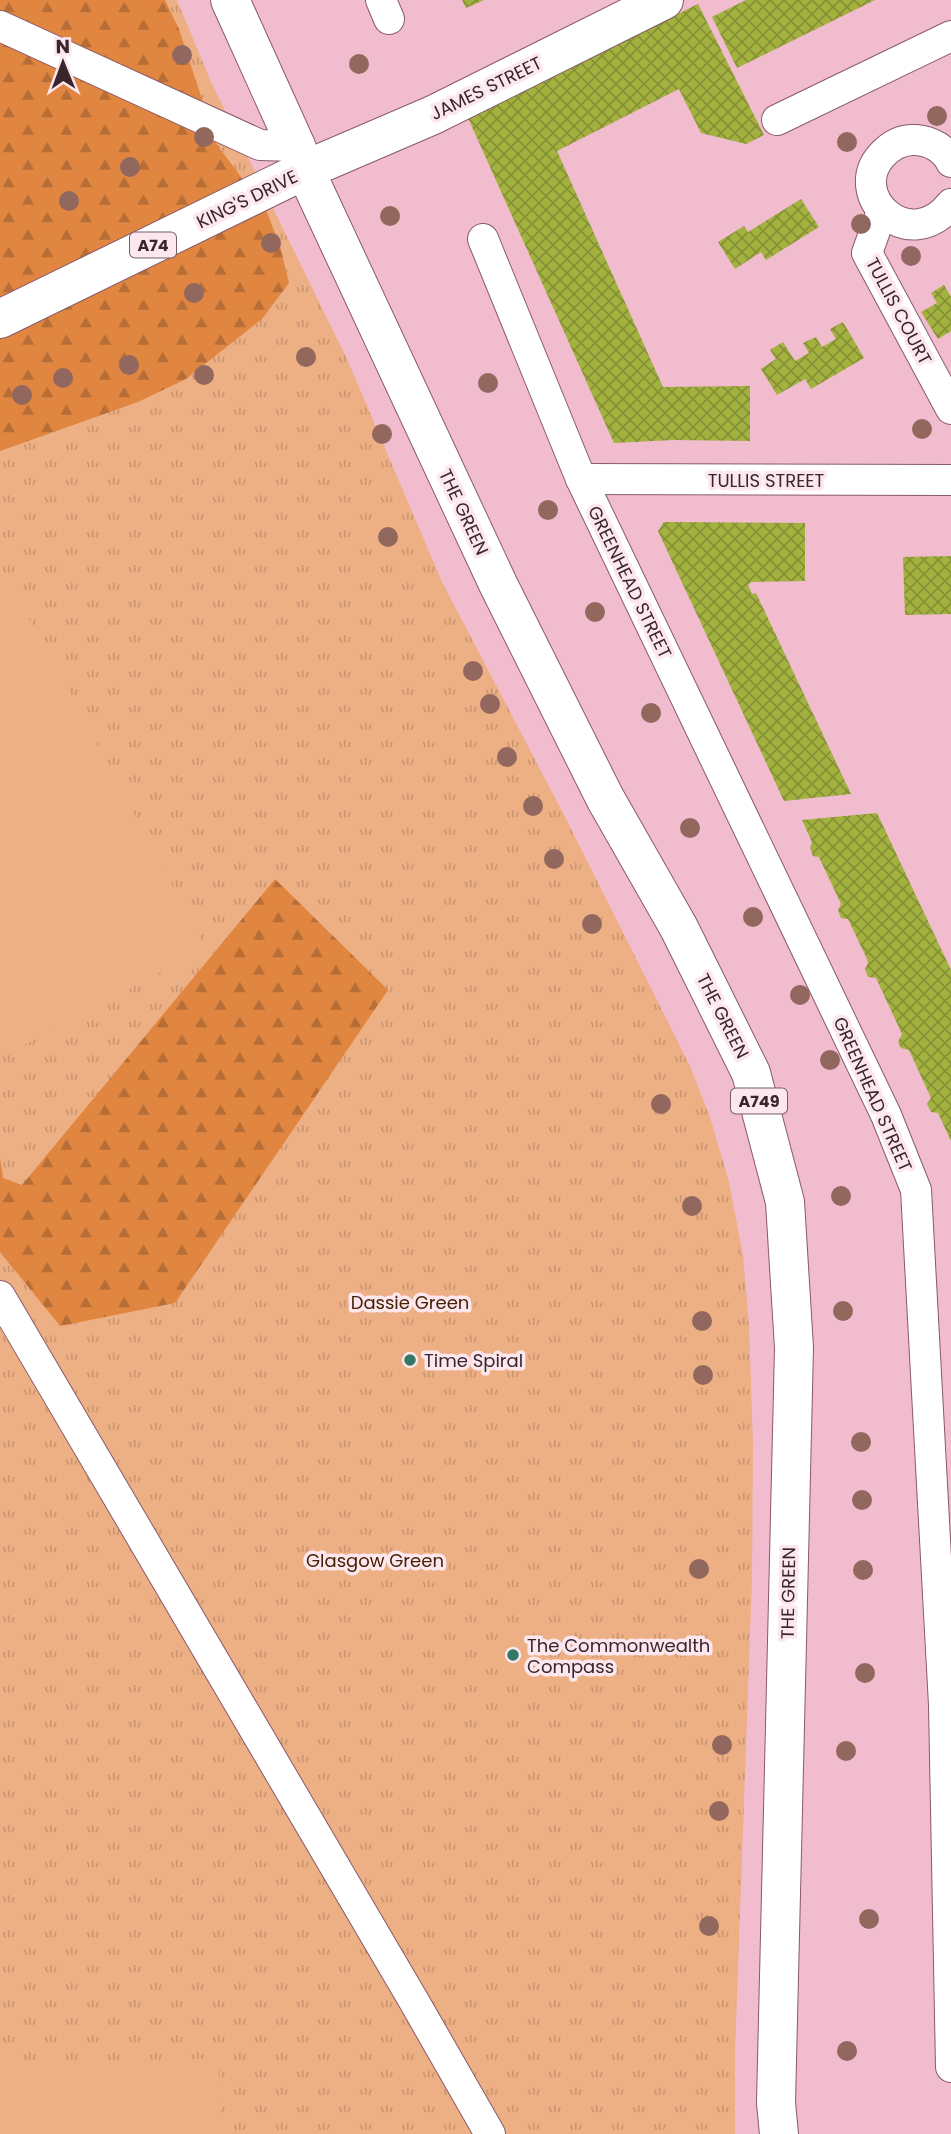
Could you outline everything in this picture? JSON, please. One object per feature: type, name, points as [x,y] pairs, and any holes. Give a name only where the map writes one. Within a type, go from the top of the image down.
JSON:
[{"type":"main road","name":"THE GREEN","points":[[230,0],[498,584],[606,798],[679,928],[751,1073],[785,1202],[794,1348],[776,2102],[779,2134]]},
{"type":"main road","name":"JAMES STREET","points":[[301,158],[433,115],[664,0]]},
{"type":"main road","name":"KING'S DRIVE","points":[[0,319],[301,158]]},
{"type":"street","points":[[0,26],[260,145],[301,158]]},
{"type":"street","points":[[777,120],[951,36]]},
{"type":"street","points":[[951,162],[937,147],[928,142],[898,142],[878,159],[872,172],[871,184],[874,199],[882,211],[894,220],[909,225],[923,224],[943,214],[951,204]]},
{"type":"street","name":"TULLIS COURT","points":[[882,211],[867,253],[951,409]]},
{"type":"street","name":"GREENHEAD STREET","points":[[483,239],[581,479],[886,1115],[916,1190],[944,1705],[951,2067]]},
{"type":"street","name":"TULLIS STREET","points":[[581,479],[951,480]]},
{"type":"street","points":[[0,1296],[490,2134]]},
{"type":"green space","name":"Glasgow Green","points":[[0,0],[177,0],[211,82],[347,359],[442,582],[564,815],[690,1066],[710,1117],[729,1182],[743,1256],[749,1326],[753,1444],[752,1577],[735,2052],[735,2134],[0,2134]]},
{"type":"green space","points":[[0,0],[165,0],[179,29],[217,145],[266,210],[280,246],[289,283],[262,319],[186,379],[138,402],[0,451]]},
{"type":"green space","points":[[0,564],[206,948],[0,1058]]},
{"type":"green space","points":[[275,879],[388,990],[175,1303],[60,1326],[0,1252],[0,1157],[3,1178],[22,1185]]},
{"type":"green space","points":[[218,2058],[222,2134],[0,2134],[0,2067]]},
{"type":"building","points":[[462,0],[484,0],[466,8]]},
{"type":"building","points":[[746,0],[875,0],[737,68],[712,17]]},
{"type":"building","points":[[698,4],[764,135],[746,144],[701,133],[679,89],[557,151],[663,387],[750,386],[750,441],[673,440],[614,443],[468,118]]},
{"type":"building","points":[[801,199],[819,227],[766,260],[761,252],[735,269],[718,242],[744,226],[748,232]]},
{"type":"building","points":[[944,285],[951,297],[951,331],[938,339],[921,312],[937,303],[931,293]]},
{"type":"building","points":[[843,322],[864,358],[811,389],[805,379],[777,395],[761,369],[776,359],[770,350],[783,342],[795,361],[809,353],[803,343],[816,337],[822,347],[836,339],[830,329]]},
{"type":"building","points":[[664,522],[805,523],[805,581],[751,582],[748,585],[752,594],[756,593],[851,794],[784,801],[658,531]]},
{"type":"building","points":[[951,556],[951,614],[905,615],[903,557]]},
{"type":"building","points":[[877,813],[951,970],[951,1141],[938,1113],[931,1112],[927,1104],[931,1098],[909,1050],[901,1048],[898,1042],[902,1034],[876,978],[868,977],[865,969],[867,959],[848,919],[841,918],[838,910],[841,904],[819,857],[813,856],[810,848],[812,842],[802,820]]},
{"type":"place","name":"Time Spiral","points":[[410,1360]]},
{"type":"place","name":"The Commonwealth Compass","points":[[513,1655]]},
{"type":"park label","name":"Dassie Green","points":[[410,1302]]}]
